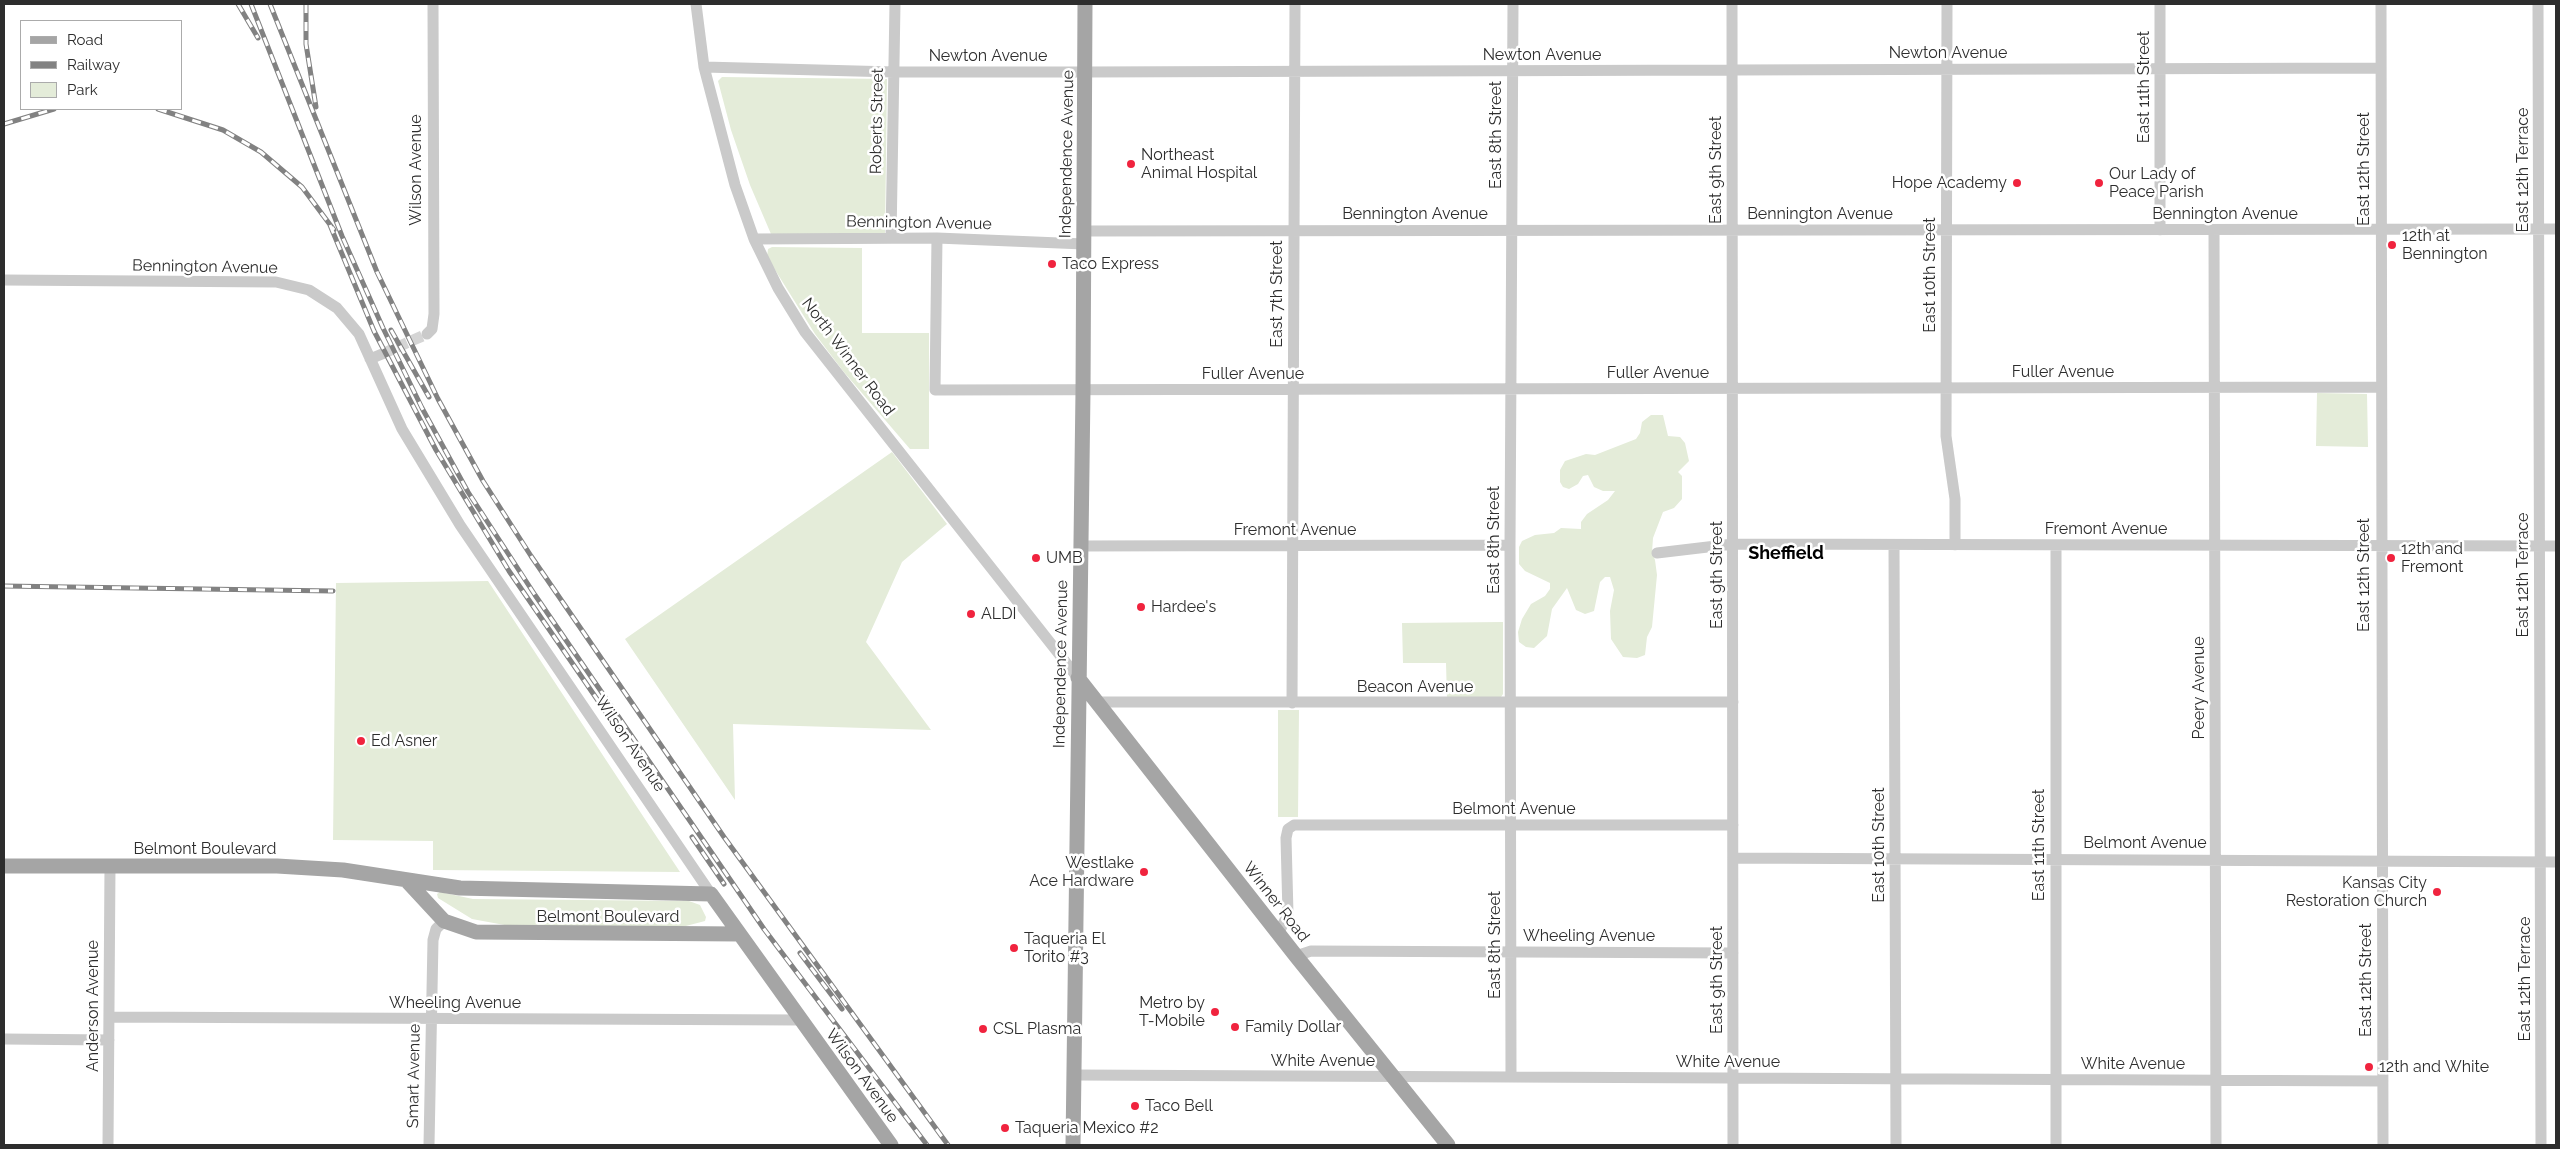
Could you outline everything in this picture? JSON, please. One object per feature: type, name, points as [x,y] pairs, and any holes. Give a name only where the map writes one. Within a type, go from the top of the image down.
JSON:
[{"type":"main road","name":"Independence Avenue","points":[[1073,1145],[1083,391],[1085,4]]},
{"type":"main road","name":"Winner Road","points":[[1078,678],[1296,956],[1448,1145]]},
{"type":"main road","name":"Belmont Boulevard","points":[[4,866],[278,866],[343,870],[460,888],[711,894]]},
{"type":"main road","name":"Belmont Boulevard","points":[[406,880],[444,921],[476,932],[500,934],[739,934]]},
{"type":"main road","name":"Wilson Avenue","points":[[711,894],[891,1145]]},
{"type":"street","name":"Wilson Avenue","points":[[427,334],[432,329],[434,314],[433,4]]},
{"type":"street","name":"North Winner Road","points":[[696,4],[704,66],[735,184],[754,239],[778,288],[805,332],[1078,678]]},
{"type":"street","name":"Roberts Street","points":[[891,238],[895,4]]},
{"type":"street","name":"East 7th Street","points":[[1292,703],[1295,4]]},
{"type":"street","name":"East 8th Street","points":[[1511,1077],[1510,545],[1513,4]]},
{"type":"street","name":"East 9th Street","points":[[1732,4],[1734,1145]]},
{"type":"street","name":"East 10th Street","points":[[1947,4],[1946,436],[1955,499],[1955,545]]},
{"type":"street","name":"East 11th Street","points":[[2160,4],[2160,230]]},
{"type":"street","name":"East 12th Street","points":[[2381,4],[2380,387],[2383,1145]]},
{"type":"street","name":"East 12th Terrace","points":[[2538,4],[2541,1145]]},
{"type":"street","name":"Newton Avenue","points":[[704,66],[894,72],[1513,72],[2381,68]]},
{"type":"street","name":"Bennington Avenue","points":[[754,239],[1084,238],[1294,230],[1947,231],[2556,229]]},
{"type":"street","name":"Peery Avenue","points":[[2214,230],[2216,1145]]},
{"type":"street","name":"Fuller Avenue","points":[[937,238],[935,390],[2380,387]]},
{"type":"street","name":"Bennington Avenue","points":[[4,280],[276,282],[309,290],[338,308],[359,334],[370,359]]},
{"type":"street","points":[[370,359],[382,354]]},
{"type":"street","name":"Wilson Avenue","points":[[370,359],[402,429],[460,525],[711,894]]},
{"type":"street","name":"Fremont Avenue","points":[[1657,553],[1733,544],[2556,546]]},
{"type":"street","name":"Fremont Avenue","points":[[1080,546],[1510,545]]},
{"type":"street","name":"East 10th Street","points":[[1894,545],[1896,1145]]},
{"type":"street","name":"East 11th Street","points":[[2056,545],[2056,1145]]},
{"type":"street","name":"Beacon Avenue","points":[[1097,702],[1733,702]]},
{"type":"street","name":"Belmont Avenue","points":[[1278,932],[1288,914],[1286,838],[1288,829],[1294,825],[1733,825]]},
{"type":"street","name":"Belmont Avenue","points":[[1733,858],[2055,858],[2556,862]]},
{"type":"street","name":"Anderson Avenue","points":[[108,1145],[110,866]]},
{"type":"street","name":"Smart Avenue","points":[[429,1145],[433,940],[436,929],[444,921]]},
{"type":"street","name":"Wheeling Avenue","points":[[1296,956],[1311,951],[1733,953]]},
{"type":"street","name":"Wheeling Avenue","points":[[109,1017],[800,1020]]},
{"type":"street","points":[[4,1039],[109,1040]]},
{"type":"street","name":"White Avenue","points":[[1074,1075],[2383,1081]]},
{"type":"green space","points":[[722,77],[887,79],[885,234],[771,234],[750,185],[731,130],[718,81]]},
{"type":"green space","points":[[772,247],[862,248],[862,333],[929,333],[929,449],[910,449],[843,371],[815,334],[767,257],[768,249]]},
{"type":"green space","points":[[2317,393],[2367,394],[2368,447],[2316,446]]},
{"type":"green space","points":[[1651,415],[1663,415],[1668,436],[1680,437],[1685,443],[1689,461],[1678,472],[1682,476],[1682,499],[1674,508],[1663,512],[1653,538],[1652,552],[1657,575],[1652,627],[1647,637],[1645,655],[1637,658],[1623,657],[1611,639],[1610,611],[1614,590],[1610,577],[1605,577],[1600,582],[1594,611],[1585,614],[1576,610],[1567,588],[1552,609],[1547,636],[1534,648],[1526,647],[1519,642],[1518,632],[1522,619],[1531,604],[1545,596],[1550,589],[1550,583],[1525,571],[1519,564],[1519,547],[1522,541],[1535,535],[1554,533],[1561,528],[1581,529],[1581,522],[1587,514],[1608,500],[1615,491],[1603,491],[1594,487],[1588,475],[1583,476],[1578,484],[1569,489],[1563,487],[1560,482],[1560,470],[1565,461],[1586,454],[1595,455],[1636,439],[1640,433],[1642,422]]},
{"type":"green space","points":[[892,452],[947,524],[902,562],[866,642],[931,730],[733,724],[735,800],[625,639]]},
{"type":"green space","points":[[488,581],[680,872],[433,870],[433,841],[333,840],[336,583]]},
{"type":"green space","points":[[1503,622],[1503,694],[1501,697],[1447,699],[1446,663],[1403,663],[1402,623]]},
{"type":"green space","points":[[1278,710],[1299,710],[1298,817],[1278,817]]},
{"type":"green space","points":[[440,892],[473,899],[689,901],[700,905],[706,917],[705,921],[682,927],[510,926],[472,919],[438,898],[437,894]]},
{"type":"tunnel","points":[[382,354],[427,334]]},
{"type":"railway","points":[[238,4],[258,38]]},
{"type":"railway","points":[[251,4],[342,236],[383,328],[422,408],[468,492],[535,595],[764,929],[927,1145]]},
{"type":"railway","points":[[270,4],[377,272],[438,399],[483,481],[531,556],[724,837],[948,1145]]},
{"type":"railway","points":[[306,4],[306,44],[316,107]]},
{"type":"railway","points":[[4,124],[51,110]]},
{"type":"railway","points":[[161,110],[223,130],[261,152],[302,187],[334,230]]},
{"type":"railway","points":[[330,225],[374,331],[436,450],[509,571],[625,740]]},
{"type":"railway","points":[[391,330],[429,397]]},
{"type":"railway","points":[[4,586],[333,591]]},
{"type":"railway","points":[[692,837],[724,884]]},
{"type":"railway","points":[[800,953],[842,1009]]},
{"type":"place","name":"Northeast Animal Hospital","points":[[1131,164]]},
{"type":"place","name":"Hope Academy","points":[[2017,183]]},
{"type":"place","name":"Our Lady of Peace Parish","points":[[2099,183]]},
{"type":"place","name":"12th at Bennington","points":[[2392,245]]},
{"type":"place","name":"Taco Express","points":[[1052,264]]},
{"type":"place","name":"UMB","points":[[1036,558]]},
{"type":"place","name":"12th and Fremont","points":[[2391,558]]},
{"type":"place","name":"Hardee's","points":[[1141,607]]},
{"type":"place","name":"ALDI","points":[[971,614]]},
{"type":"place","name":"Ed Asner","points":[[361,741]]},
{"type":"place","name":"Westlake Ace Hardware","points":[[1144,872]]},
{"type":"place","name":"Kansas City Restoration Church","points":[[2437,892]]},
{"type":"place","name":"Taqueria El Torito #3","points":[[1014,948]]},
{"type":"place","name":"Metro by T-Mobile","points":[[1215,1012]]},
{"type":"place","name":"Family Dollar","points":[[1235,1027]]},
{"type":"place","name":"CSL Plasma","points":[[983,1029]]},
{"type":"place","name":"12th and White","points":[[2369,1067]]},
{"type":"place","name":"Taco Bell","points":[[1135,1106]]},
{"type":"place","name":"Taqueria Mexico #2","points":[[1005,1128]]},
{"type":"district","name":"Sheffield","points":[[1786,554]]}]
